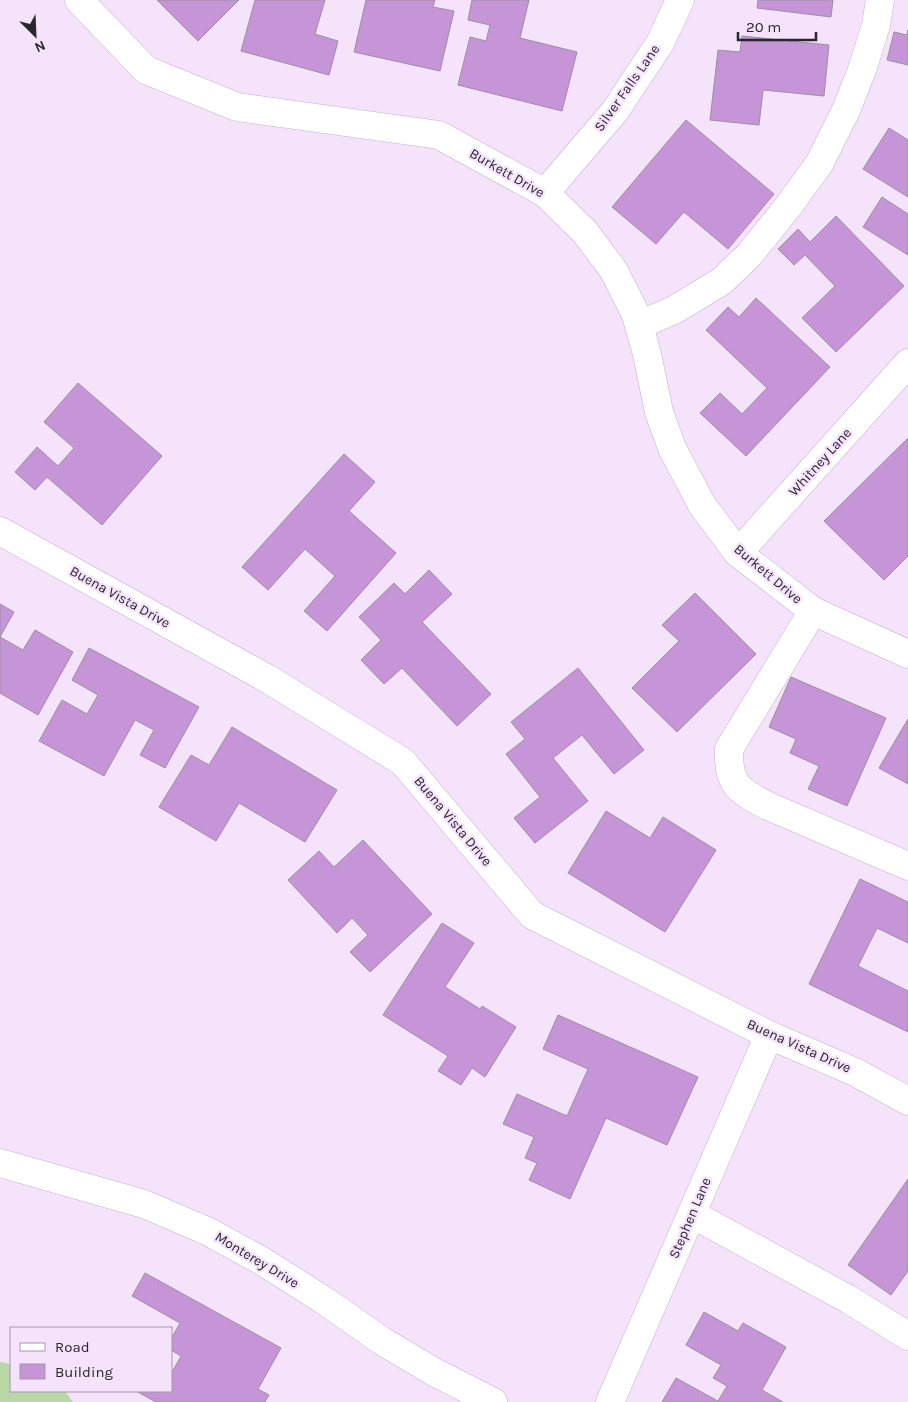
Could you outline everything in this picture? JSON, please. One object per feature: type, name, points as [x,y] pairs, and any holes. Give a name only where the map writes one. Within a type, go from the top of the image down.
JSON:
[{"type":"street","name":"Burkett Drive","points":[[79,0],[146,70],[237,107],[439,136],[545,193],[585,232],[614,271],[636,315],[647,354],[659,412],[672,448],[702,504],[738,553],[812,611],[908,654]]},
{"type":"street","name":"Silver Falls Lane","points":[[545,193],[615,111],[660,43],[680,0]]},
{"type":"street","points":[[638,325],[674,310],[722,281],[749,255],[787,208],[819,164],[847,108],[863,67],[876,25],[880,0]]},
{"type":"street","name":"Whitney Lane","points":[[738,553],[904,367]]},
{"type":"street","name":"Buena Vista Drive","points":[[0,531],[268,679],[403,762],[532,915],[769,1035],[855,1072],[908,1100]]},
{"type":"street","points":[[812,611],[729,749],[728,766],[735,784],[749,796],[908,866]]},
{"type":"street","name":"Stephen Lane","points":[[610,1402],[769,1035]]},
{"type":"street","name":"Monterey Drive","points":[[0,1163],[144,1204],[207,1230],[270,1266],[325,1301],[382,1341],[434,1372],[493,1402]]},
{"type":"street","points":[[692,1214],[848,1299],[908,1336]]},
{"type":"green space","points":[[0,1362],[10,1364],[10,1392],[66,1392],[73,1402],[0,1402]]},
{"type":"building","points":[[157,0],[239,0],[198,41]]},
{"type":"building","points":[[255,0],[325,0],[315,34],[338,41],[329,75],[241,51]]},
{"type":"building","points":[[366,0],[435,0],[433,7],[454,11],[440,71],[354,52]]},
{"type":"building","points":[[472,0],[529,0],[520,38],[577,52],[562,111],[458,85],[470,37],[486,41],[490,25],[468,20]]},
{"type":"building","points":[[758,0],[833,0],[831,17],[757,8]]},
{"type":"building","points":[[908,30],[908,65],[887,60],[894,32],[907,35]]},
{"type":"building","points":[[742,36],[829,45],[824,96],[763,90],[759,125],[710,120],[718,50],[740,52]]},
{"type":"building","points":[[686,120],[774,194],[728,249],[684,212],[656,244],[612,207]]},
{"type":"building","points":[[889,128],[908,140],[908,197],[863,169]]},
{"type":"building","points":[[882,197],[908,214],[908,255],[863,227]]},
{"type":"building","points":[[836,216],[904,286],[836,352],[802,318],[835,286],[805,255],[794,265],[778,249],[798,229],[810,242]]},
{"type":"building","points":[[756,298],[830,367],[746,456],[700,413],[720,393],[742,414],[767,388],[706,330],[728,307],[739,317]]},
{"type":"building","points":[[78,383],[162,456],[102,525],[47,477],[35,490],[15,472],[37,447],[58,466],[74,448],[44,422]]},
{"type":"building","points":[[908,438],[908,556],[884,580],[824,521]]},
{"type":"building","points":[[344,454],[375,482],[349,511],[396,553],[327,631],[304,611],[335,576],[305,549],[268,590],[242,567]]},
{"type":"building","points":[[429,570],[452,594],[422,622],[491,694],[457,726],[402,668],[384,684],[361,660],[381,640],[359,617],[394,583],[405,594]]},
{"type":"building","points":[[695,593],[756,654],[677,732],[632,688],[679,641],[662,625]]},
{"type":"building","points":[[0,604],[14,612],[0,637]]},
{"type":"building","points":[[35,630],[73,652],[38,715],[0,693],[0,637],[23,650]]},
{"type":"building","points":[[89,648],[199,707],[165,768],[140,755],[154,730],[135,720],[104,776],[39,741],[62,700],[87,714],[98,695],[72,680]]},
{"type":"building","points":[[578,668],[644,750],[614,774],[582,735],[553,758],[588,801],[535,843],[514,818],[540,797],[506,754],[525,739],[511,722]]},
{"type":"building","points":[[791,677],[886,718],[847,806],[808,789],[819,766],[790,753],[796,739],[769,727]]},
{"type":"building","points":[[908,719],[908,784],[879,768]]},
{"type":"building","points":[[232,727],[337,790],[305,842],[239,803],[216,841],[159,807],[191,755],[209,765]]},
{"type":"building","points":[[606,811],[650,838],[663,817],[716,850],[665,932],[568,873]]},
{"type":"building","points":[[363,840],[432,914],[370,972],[350,952],[368,935],[352,918],[337,933],[288,880],[319,851],[334,867]]},
{"type":"building","points":[[860,879],[908,902],[908,943],[877,928],[858,966],[908,991],[908,1032],[809,984]]},
{"type":"building","points":[[442,923],[474,943],[445,987],[480,1009],[482,1006],[516,1027],[485,1077],[472,1068],[461,1085],[438,1071],[448,1056],[383,1015]]},
{"type":"building","points":[[558,1015],[698,1077],[667,1145],[606,1118],[570,1199],[529,1180],[537,1163],[525,1158],[534,1137],[503,1124],[517,1094],[567,1116],[588,1069],[543,1049]]},
{"type":"building","points":[[908,1179],[908,1271],[891,1295],[848,1265]]},
{"type":"building","points":[[145,1273],[281,1348],[258,1389],[269,1395],[265,1402],[156,1402],[138,1392],[172,1392],[172,1372],[181,1356],[172,1351],[172,1337],[180,1323],[132,1296]]},
{"type":"building","points":[[704,1312],[738,1331],[743,1323],[786,1347],[762,1390],[783,1402],[662,1402],[676,1378],[718,1401],[727,1386],[713,1378],[721,1365],[686,1345]]}]
